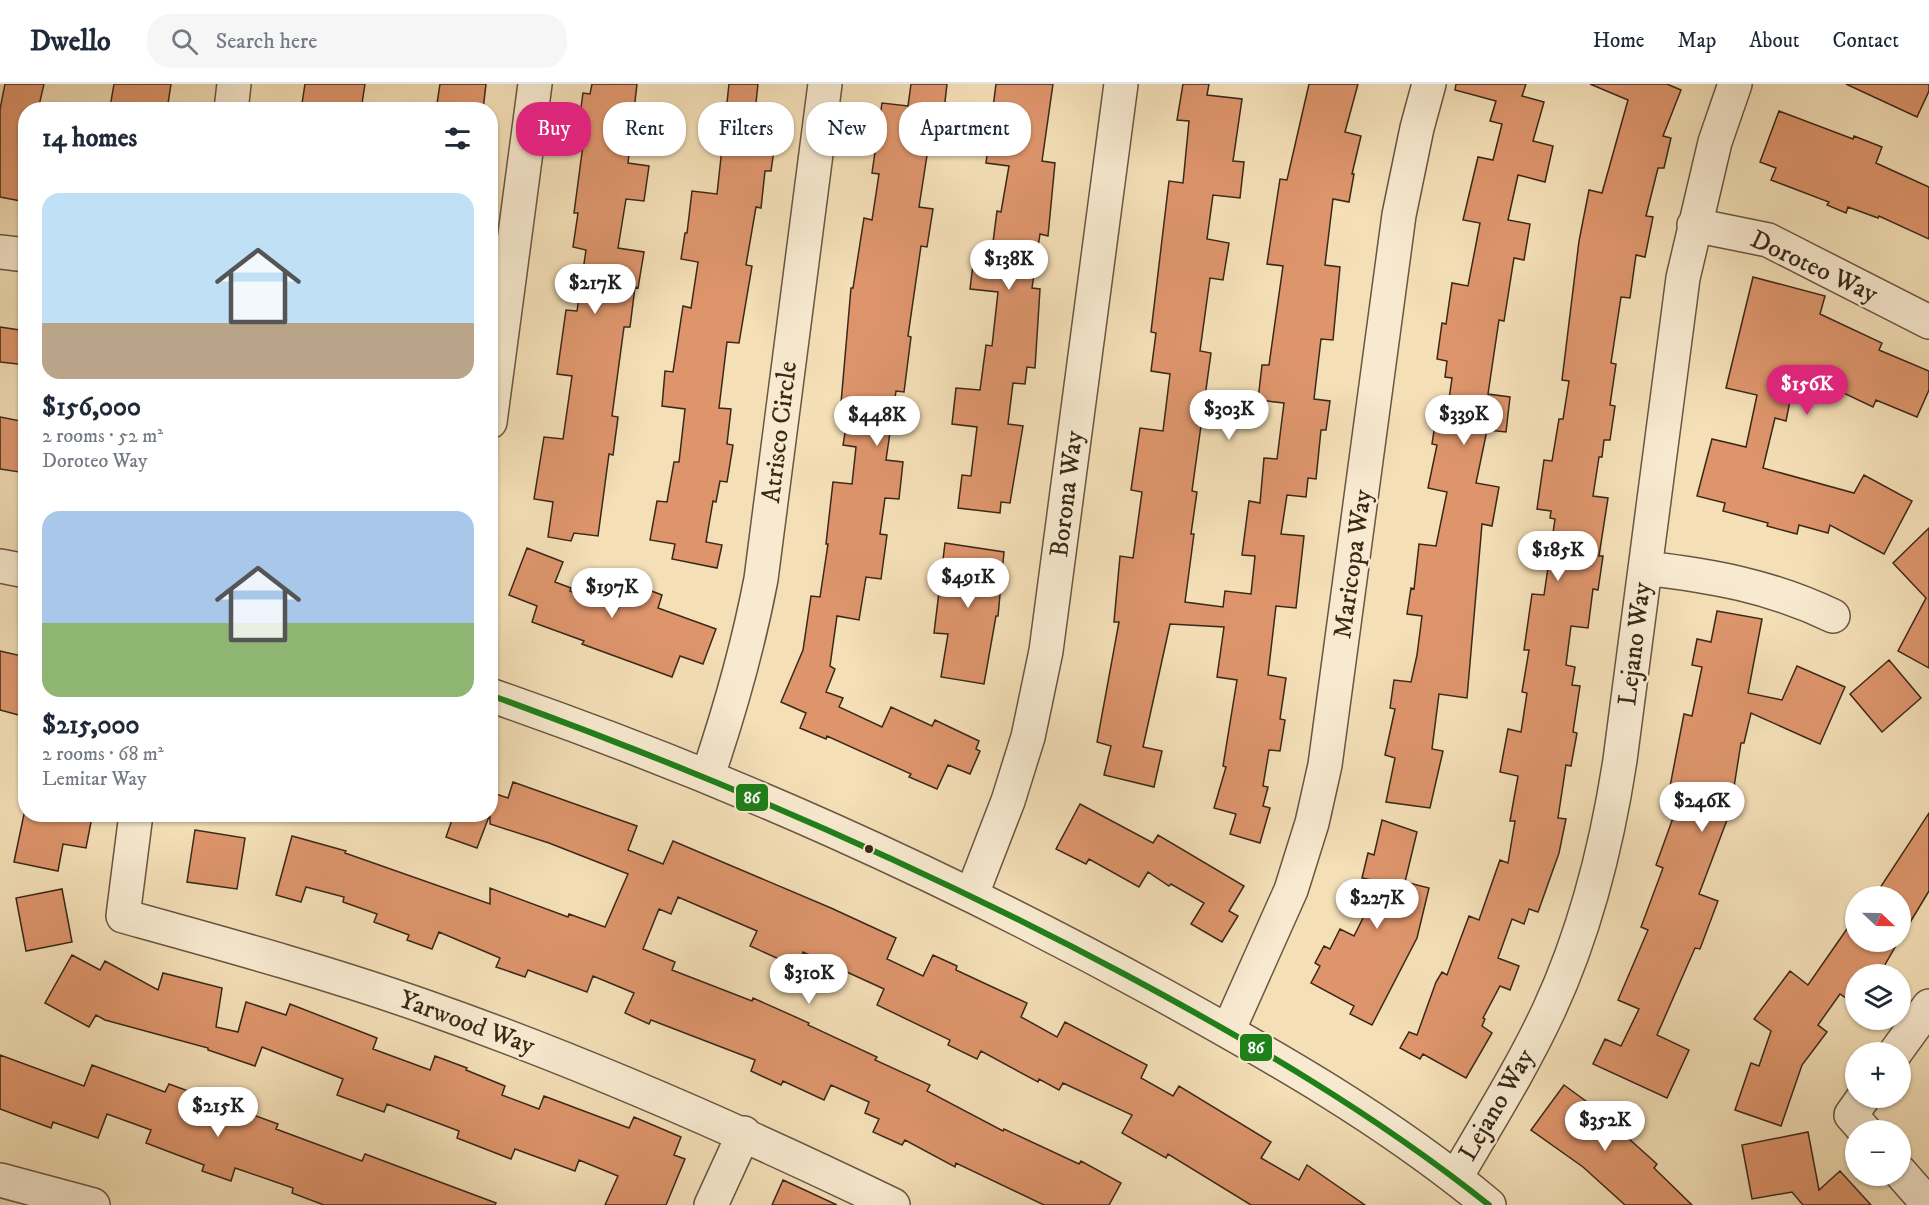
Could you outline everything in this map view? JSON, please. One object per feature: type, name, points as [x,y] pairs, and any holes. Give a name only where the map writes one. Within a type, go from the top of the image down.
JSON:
[{"type":"street","points":[[232,102],[234,84]]},
{"type":"street","points":[[498,362],[535,84]]},
{"type":"street","name":"Atrisco Circle","points":[[708,775],[732,705],[748,646],[761,579],[825,84]]},
{"type":"street","name":"Borona Way","points":[[972,894],[1008,801],[1028,737],[1046,651],[1121,84]]},
{"type":"street","name":"Maricopa Way","points":[[1228,1031],[1291,890],[1312,823],[1325,765],[1399,215],[1417,128],[1429,84]]},
{"type":"street","name":"Lejano Way","points":[[1456,1178],[1522,1063],[1549,1009],[1590,902],[1612,814],[1683,278],[1715,142],[1735,84]]},
{"type":"street","name":"Doroteo Way","points":[[1694,225],[1730,230],[1777,244],[1929,322]]},
{"type":"street","points":[[0,252],[18,254]]},
{"type":"street","points":[[0,566],[18,569]]},
{"type":"street","points":[[1645,568],[1711,576],[1770,589],[1833,616]]},
{"type":"street","points":[[498,698],[708,775],[836,829],[1074,946],[1228,1031],[1332,1092],[1456,1178],[1489,1205]]},
{"type":"street","name":"Yarwood Way","points":[[135,822],[123,916],[243,949],[426,1006],[605,1074],[744,1133],[893,1205]]},
{"type":"street","points":[[1904,1042],[1929,1006]]},
{"type":"street","points":[[1855,1120],[1851,1115],[1856,1108]]},
{"type":"street","points":[[711,1205],[744,1133]]},
{"type":"street","points":[[0,1180],[93,1205]]},
{"type":"street","points":[[1911,1185],[1929,1205]]},
{"type":"building","points":[[5,84],[44,84],[40,102],[18,102],[18,200],[0,197],[0,109]]},
{"type":"building","points":[[114,84],[171,84],[168,102],[111,102]]},
{"type":"building","points":[[305,84],[365,84],[362,102],[302,102]]},
{"type":"building","points":[[440,84],[486,84],[484,102],[437,102]]},
{"type":"building","points":[[592,84],[637,84],[635,102],[603,102],[603,156],[629,156],[628,163],[649,166],[644,201],[626,199],[618,248],[644,252],[638,288],[635,287],[630,327],[624,327],[612,416],[618,417],[613,455],[609,454],[598,536],[574,533],[571,541],[548,537],[553,502],[534,499],[544,437],[563,439],[572,376],[557,374],[566,310],[577,311],[586,250],[573,247],[578,213],[574,213],[582,156],[591,156],[591,102],[582,102],[583,93],[590,94]]},
{"type":"building","points":[[729,84],[758,84],[756,102],[727,102]]},
{"type":"building","points":[[911,84],[947,84],[945,102],[909,102]]},
{"type":"building","points":[[996,84],[1053,84],[1042,161],[1055,163],[1048,236],[1040,234],[1032,288],[1040,289],[1035,368],[1027,367],[1025,384],[1013,383],[1008,424],[1023,426],[1010,503],[1001,502],[1000,513],[958,508],[962,475],[971,476],[977,427],[952,424],[956,388],[980,390],[986,345],[992,346],[998,292],[970,289],[974,256],[991,258],[997,211],[1001,212],[1009,166],[986,163],[987,156],[1031,156],[1031,102],[994,102]]},
{"type":"building","points":[[1183,84],[1209,84],[1207,95],[1242,99],[1233,161],[1244,162],[1240,198],[1213,195],[1207,239],[1229,243],[1223,280],[1210,278],[1200,351],[1211,353],[1192,491],[1197,492],[1185,602],[1223,607],[1225,591],[1251,594],[1255,556],[1242,555],[1249,501],[1260,503],[1264,458],[1277,459],[1284,403],[1258,400],[1262,365],[1269,365],[1283,266],[1267,264],[1280,179],[1287,180],[1309,84],[1358,84],[1345,132],[1361,136],[1352,174],[1354,174],[1349,202],[1333,199],[1325,265],[1340,267],[1333,340],[1321,339],[1314,399],[1330,401],[1326,430],[1321,430],[1316,479],[1308,478],[1306,497],[1287,495],[1281,534],[1304,536],[1296,608],[1276,606],[1268,675],[1286,678],[1280,719],[1285,720],[1280,751],[1269,750],[1263,786],[1268,787],[1263,806],[1270,808],[1260,843],[1230,834],[1236,814],[1214,808],[1226,767],[1223,766],[1237,680],[1217,677],[1224,627],[1170,624],[1143,747],[1162,751],[1154,787],[1104,775],[1111,746],[1097,742],[1119,622],[1114,622],[1120,556],[1133,558],[1142,492],[1131,490],[1140,428],[1163,431],[1170,374],[1151,371],[1156,333],[1151,332],[1169,181],[1183,183],[1189,121],[1177,120]]},
{"type":"building","points":[[1456,84],[1526,84],[1522,96],[1544,102],[1533,141],[1553,146],[1545,182],[1518,175],[1508,220],[1530,224],[1524,260],[1514,258],[1504,321],[1499,320],[1488,394],[1510,397],[1506,432],[1487,430],[1476,483],[1499,487],[1492,526],[1482,524],[1467,698],[1439,694],[1432,749],[1443,751],[1430,808],[1386,802],[1395,758],[1385,755],[1395,709],[1390,708],[1394,680],[1411,682],[1417,655],[1422,616],[1407,614],[1411,588],[1414,589],[1419,544],[1436,546],[1447,492],[1428,488],[1437,445],[1432,444],[1436,418],[1446,420],[1452,378],[1445,377],[1447,361],[1437,359],[1442,323],[1446,324],[1452,283],[1468,286],[1480,223],[1463,220],[1478,157],[1493,160],[1502,124],[1490,121],[1496,101],[1455,90]]},
{"type":"building","points":[[1590,84],[1667,84],[1681,90],[1663,136],[1671,138],[1664,168],[1658,168],[1646,216],[1653,217],[1645,257],[1636,255],[1630,298],[1621,297],[1611,363],[1616,364],[1610,405],[1615,406],[1610,440],[1604,440],[1602,457],[1599,457],[1593,496],[1608,498],[1599,556],[1603,556],[1598,590],[1593,589],[1588,628],[1571,626],[1566,665],[1575,667],[1572,685],[1580,686],[1573,732],[1577,733],[1571,766],[1566,765],[1558,818],[1566,819],[1559,853],[1538,912],[1529,909],[1524,924],[1512,919],[1498,958],[1519,966],[1510,990],[1500,986],[1483,1018],[1485,1019],[1482,1026],[1492,1033],[1466,1078],[1423,1054],[1420,1059],[1400,1048],[1409,1032],[1417,1035],[1436,982],[1442,972],[1447,975],[1469,916],[1479,920],[1500,860],[1508,863],[1515,821],[1510,821],[1518,776],[1500,772],[1508,729],[1521,732],[1527,693],[1522,692],[1529,650],[1524,650],[1532,594],[1544,595],[1555,519],[1550,518],[1551,511],[1537,509],[1544,460],[1552,461],[1559,419],[1563,419],[1569,381],[1562,380],[1579,241],[1589,190],[1602,193],[1628,100]]},
{"type":"building","points":[[1846,84],[1929,84],[1929,91],[1917,117]]},
{"type":"building","points":[[887,104],[899,105],[899,156],[927,156],[919,207],[933,209],[927,247],[921,246],[908,336],[911,337],[904,392],[896,391],[886,460],[903,462],[899,499],[885,498],[880,534],[887,535],[881,579],[866,577],[859,620],[837,616],[830,666],[835,669],[826,692],[843,698],[839,707],[882,727],[891,707],[932,726],[935,720],[979,741],[976,749],[980,751],[970,774],[948,765],[937,789],[909,777],[911,774],[827,736],[826,739],[800,728],[806,713],[781,702],[803,650],[811,596],[820,597],[828,544],[826,544],[833,482],[852,484],[856,447],[843,445],[846,427],[839,426],[851,288],[853,288],[864,218],[872,220],[879,174],[872,173],[874,156],[887,156]]},
{"type":"building","points":[[1779,111],[1853,139],[1854,136],[1882,147],[1876,163],[1929,187],[1929,239],[1879,216],[1878,218],[1848,207],[1846,213],[1827,205],[1829,202],[1771,180],[1776,168],[1760,162]]},
{"type":"building","points":[[721,156],[773,156],[771,171],[765,171],[761,208],[756,207],[746,265],[752,266],[739,343],[727,342],[719,408],[731,409],[727,444],[733,445],[727,482],[720,481],[716,502],[713,501],[706,542],[722,545],[717,568],[672,559],[675,544],[650,540],[657,501],[667,502],[674,462],[679,462],[685,409],[662,406],[665,371],[673,372],[683,306],[691,308],[698,262],[681,259],[692,191],[717,194]]},
{"type":"building","points":[[1753,277],[1825,296],[1820,314],[1882,343],[1879,350],[1929,371],[1929,390],[1917,417],[1876,400],[1873,407],[1806,375],[1802,393],[1792,391],[1786,421],[1775,418],[1763,468],[1854,493],[1864,475],[1912,501],[1884,554],[1830,525],[1828,533],[1799,525],[1797,534],[1767,526],[1768,523],[1723,511],[1725,503],[1697,496],[1712,439],[1746,447],[1757,395],[1726,388]]},
{"type":"building","points":[[0,327],[18,330],[18,364],[0,362]]},
{"type":"building","points":[[0,417],[18,420],[18,472],[0,469]]},
{"type":"building","points":[[1929,528],[1929,668],[1898,651],[1926,598],[1893,563]]},
{"type":"building","points":[[945,543],[1004,552],[998,616],[996,616],[984,684],[941,677],[948,634],[934,633]]},
{"type":"building","points":[[527,548],[563,562],[555,582],[571,588],[570,591],[618,609],[628,582],[662,595],[658,608],[716,629],[703,664],[680,656],[672,677],[582,644],[584,641],[532,622],[537,606],[509,595]]},
{"type":"building","points":[[1717,611],[1762,619],[1748,693],[1782,700],[1797,666],[1845,687],[1820,744],[1751,713],[1744,743],[1741,743],[1730,812],[1699,894],[1718,901],[1700,949],[1695,948],[1657,1035],[1689,1050],[1667,1098],[1593,1064],[1605,1039],[1621,1046],[1639,1009],[1618,1000],[1648,930],[1641,927],[1663,868],[1656,865],[1678,804],[1667,802],[1684,714],[1692,716],[1702,667],[1692,665],[1697,639],[1711,642]]},
{"type":"building","points":[[0,651],[18,655],[18,715],[0,710]]},
{"type":"building","points":[[1889,660],[1921,698],[1882,732],[1850,694]]},
{"type":"building","points":[[513,782],[637,826],[628,850],[663,864],[673,841],[831,908],[896,938],[887,959],[923,976],[933,955],[957,966],[956,970],[1027,1003],[1021,1017],[1057,1037],[1065,1022],[1147,1065],[1141,1078],[1173,1096],[1179,1086],[1271,1142],[1261,1158],[1299,1180],[1307,1165],[1365,1205],[1251,1205],[1168,1154],[1166,1158],[1122,1133],[1132,1115],[1063,1083],[1059,1090],[1039,1079],[1038,1082],[981,1051],[977,1059],[948,1045],[950,1040],[877,1005],[884,989],[803,952],[797,967],[750,946],[757,931],[678,897],[671,914],[659,909],[643,949],[675,962],[672,970],[752,1001],[753,998],[809,1023],[808,1025],[877,1057],[875,1060],[930,1085],[927,1091],[1003,1131],[1004,1129],[1079,1164],[1081,1161],[1121,1183],[1109,1205],[1044,1205],[956,1163],[955,1167],[905,1140],[902,1145],[873,1132],[879,1119],[865,1113],[869,1102],[831,1085],[824,1100],[783,1081],[781,1085],[751,1071],[755,1060],[651,1020],[649,1024],[625,1013],[634,993],[593,976],[587,992],[528,970],[525,977],[496,967],[500,958],[439,932],[432,949],[407,940],[409,935],[374,922],[377,914],[343,902],[344,897],[306,887],[301,902],[276,895],[292,836],[346,851],[345,853],[490,904],[490,888],[568,917],[569,914],[605,927],[628,874],[549,843],[490,824],[490,822],[498,822],[498,795],[508,798]]},
{"type":"building","points":[[1080,804],[1153,843],[1158,835],[1244,886],[1229,911],[1238,916],[1222,942],[1191,924],[1204,903],[1171,884],[1169,886],[1148,872],[1139,887],[1089,859],[1086,864],[1056,849]]},
{"type":"building","points":[[1929,813],[1929,891],[1911,921],[1911,886],[1881,886]]},
{"type":"building","points":[[1382,820],[1417,832],[1405,882],[1429,888],[1417,938],[1372,1025],[1350,1014],[1354,1006],[1311,983],[1320,966],[1315,963],[1324,946],[1330,949],[1340,929],[1354,936],[1381,882],[1362,878],[1368,853],[1374,855]]},
{"type":"building","points":[[22,822],[91,822],[86,848],[63,844],[58,871],[14,862]]},
{"type":"building","points":[[451,822],[487,822],[477,848],[446,837]]},
{"type":"building","points":[[195,830],[245,838],[237,889],[187,882]]},
{"type":"building","points":[[62,889],[72,942],[26,951],[16,898]]},
{"type":"building","points":[[1845,932],[1845,952],[1892,952],[1885,964],[1845,964],[1845,997],[1840,994],[1818,1025],[1827,1032],[1802,1065],[1781,1126],[1735,1110],[1751,1063],[1759,1066],[1771,1031],[1754,1019],[1790,971],[1808,985]]},
{"type":"building","points":[[72,955],[100,970],[105,961],[158,990],[163,973],[222,988],[216,1027],[238,1032],[246,1002],[286,1015],[290,1004],[377,1038],[373,1049],[430,1070],[435,1056],[467,1068],[466,1070],[505,1086],[502,1095],[539,1109],[544,1096],[629,1128],[634,1117],[681,1137],[674,1155],[685,1159],[666,1205],[605,1205],[618,1176],[579,1160],[575,1171],[515,1149],[511,1159],[457,1138],[459,1131],[387,1104],[384,1112],[337,1095],[343,1079],[262,1047],[255,1066],[208,1050],[208,1048],[105,1020],[96,1015],[89,1027],[45,1003]]},
{"type":"building","points":[[0,1055],[84,1086],[92,1065],[165,1092],[169,1084],[278,1124],[276,1129],[362,1161],[365,1154],[496,1203],[495,1205],[324,1205],[292,1193],[293,1188],[235,1168],[231,1181],[202,1171],[204,1165],[146,1143],[151,1130],[107,1114],[98,1138],[53,1122],[51,1128],[0,1109]]},
{"type":"building","points":[[1564,1085],[1609,1118],[1608,1120],[1657,1164],[1654,1168],[1692,1205],[1625,1205],[1583,1167],[1531,1130]]},
{"type":"building","points":[[1808,1132],[1819,1190],[1840,1171],[1845,1176],[1845,1186],[1854,1186],[1871,1205],[1803,1205],[1792,1192],[1752,1199],[1742,1145]]},
{"type":"building","points":[[783,1180],[837,1205],[772,1205]]},
{"type":"transit line","name":"86","points":[[498,698],[653,757],[813,824],[971,896],[1049,935],[1173,1001],[1313,1082],[1402,1141],[1489,1205]]}]
